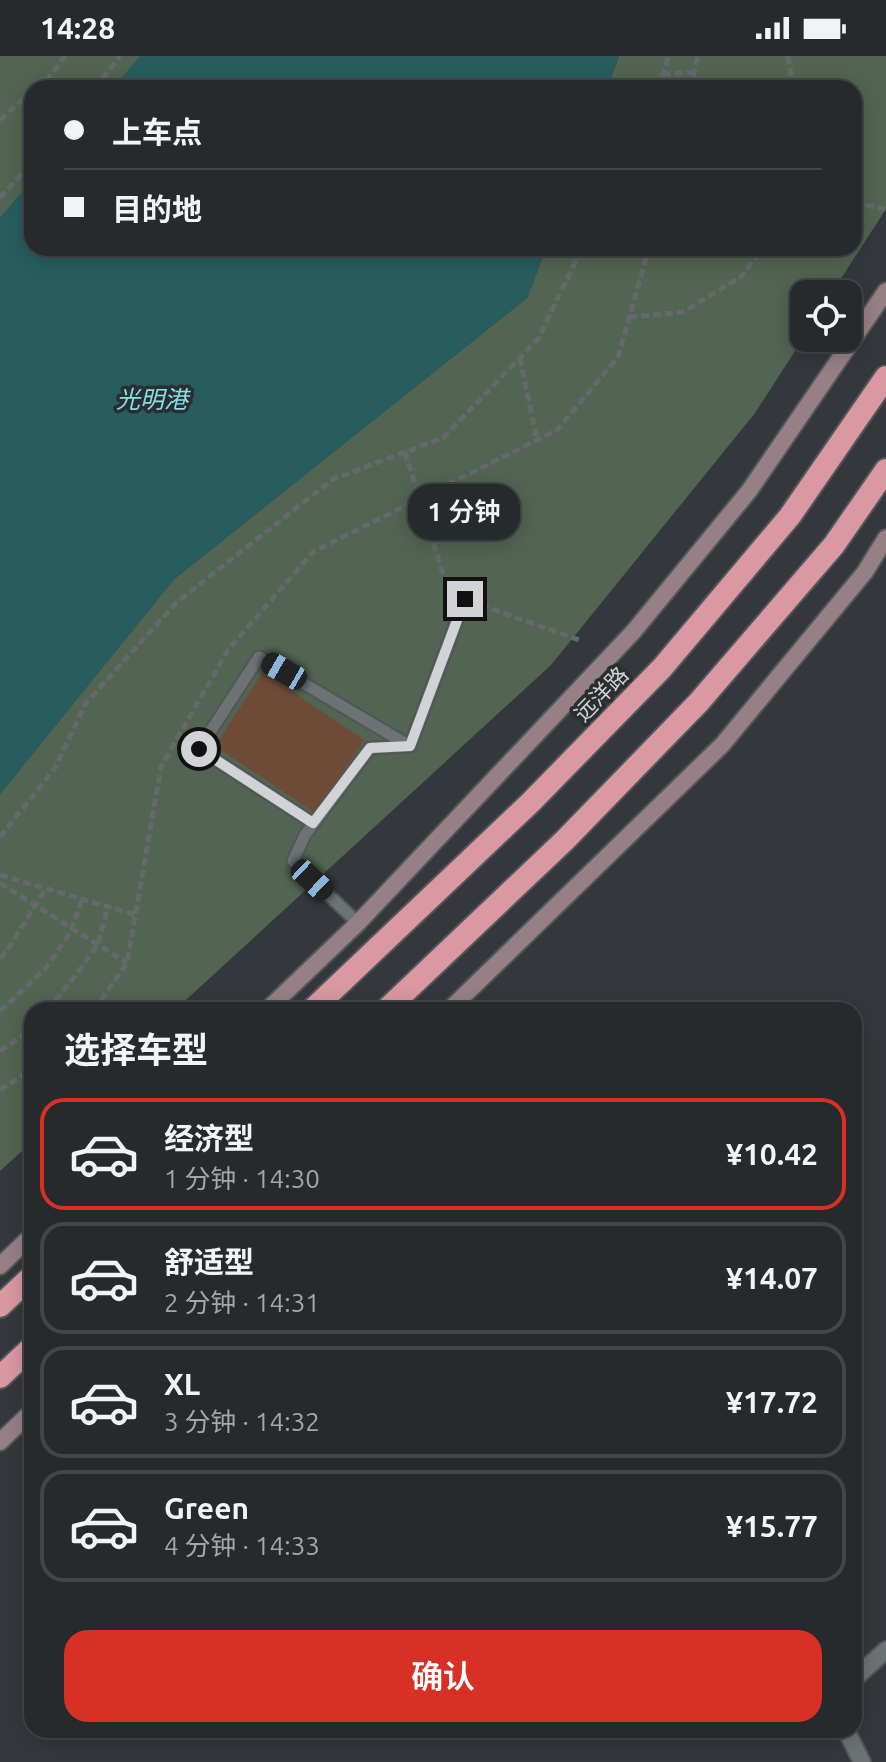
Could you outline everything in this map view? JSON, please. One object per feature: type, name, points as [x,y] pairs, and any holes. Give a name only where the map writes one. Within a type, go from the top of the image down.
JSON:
[{"type":"highway","name":"远洋路","points":[[320,1002],[531,802],[662,668],[790,516],[886,377]]},
{"type":"highway","points":[[394,1002],[565,840],[699,702],[834,545],[886,470]]},
{"type":"highway","points":[[0,1306],[24,1284]]},
{"type":"highway","points":[[0,1377],[24,1354]]},
{"type":"main road","points":[[275,1002],[358,923],[634,631],[749,491],[886,291]]},
{"type":"main road","points":[[457,1002],[722,745],[865,572],[886,538]]},
{"type":"main road","points":[[0,1266],[24,1243]]},
{"type":"main road","points":[[0,1442],[24,1419]]},
{"type":"street","points":[[862,1672],[886,1650]]},
{"type":"street","points":[[850,1738],[862,1762]]},
{"type":"lane","points":[[410,746],[465,599]]},
{"type":"lane","points":[[313,823],[199,749],[259,657],[410,746]]},
{"type":"lane","points":[[358,923],[293,861],[313,823],[370,748],[410,746]]},
{"type":"path","points":[[45,80],[65,56]]},
{"type":"path","points":[[101,80],[120,56]]},
{"type":"path","points":[[661,80],[669,56]]},
{"type":"path","points":[[692,80],[698,56]]},
{"type":"path","points":[[788,56],[792,80]]},
{"type":"path","points":[[663,74],[694,72]]},
{"type":"path","points":[[0,120],[24,99]]},
{"type":"path","points":[[0,198],[24,171]]},
{"type":"path","points":[[862,204],[886,209]]},
{"type":"path","points":[[0,837],[55,768],[86,703],[176,603],[333,479],[443,438],[538,339],[578,256]]},
{"type":"path","points":[[100,1002],[127,963],[161,767],[228,650],[313,552],[557,430],[618,357],[647,256]]},
{"type":"path","points":[[629,317],[683,312],[742,276],[756,256]]},
{"type":"path","points":[[520,358],[537,440]]},
{"type":"path","points":[[405,452],[448,593],[582,641]]},
{"type":"path","points":[[0,875],[136,915]]},
{"type":"path","points":[[0,883],[127,963]]},
{"type":"path","points":[[0,958],[46,888]]},
{"type":"path","points":[[0,1011],[47,967],[72,928],[82,899]]},
{"type":"path","points":[[54,1002],[98,944],[108,907]]},
{"type":"path","points":[[0,1051],[24,1034]]},
{"type":"path","points":[[0,1090],[24,1074]]},
{"type":"green space","points":[[0,56],[141,56],[120,80],[24,80],[24,190],[0,218]]},
{"type":"green space","points":[[619,56],[886,56],[886,209],[862,246],[862,80],[610,80]]},
{"type":"green space","points":[[543,256],[856,256],[840,280],[790,280],[790,352],[794,352],[755,413],[551,665],[184,1002],[24,1002],[24,1149],[0,1171],[0,794],[174,579],[527,298]]},
{"type":"water","points":[[141,56],[619,56],[610,80],[120,80]]},
{"type":"water","name":"光明港","points":[[24,190],[24,256],[543,256],[527,298],[174,579],[0,794],[0,218]]},
{"type":"building","points":[[263,672],[364,740],[315,813],[215,746]]},
{"type":"route","points":[[199,749],[313,823],[370,748],[410,746],[465,599]]}]
